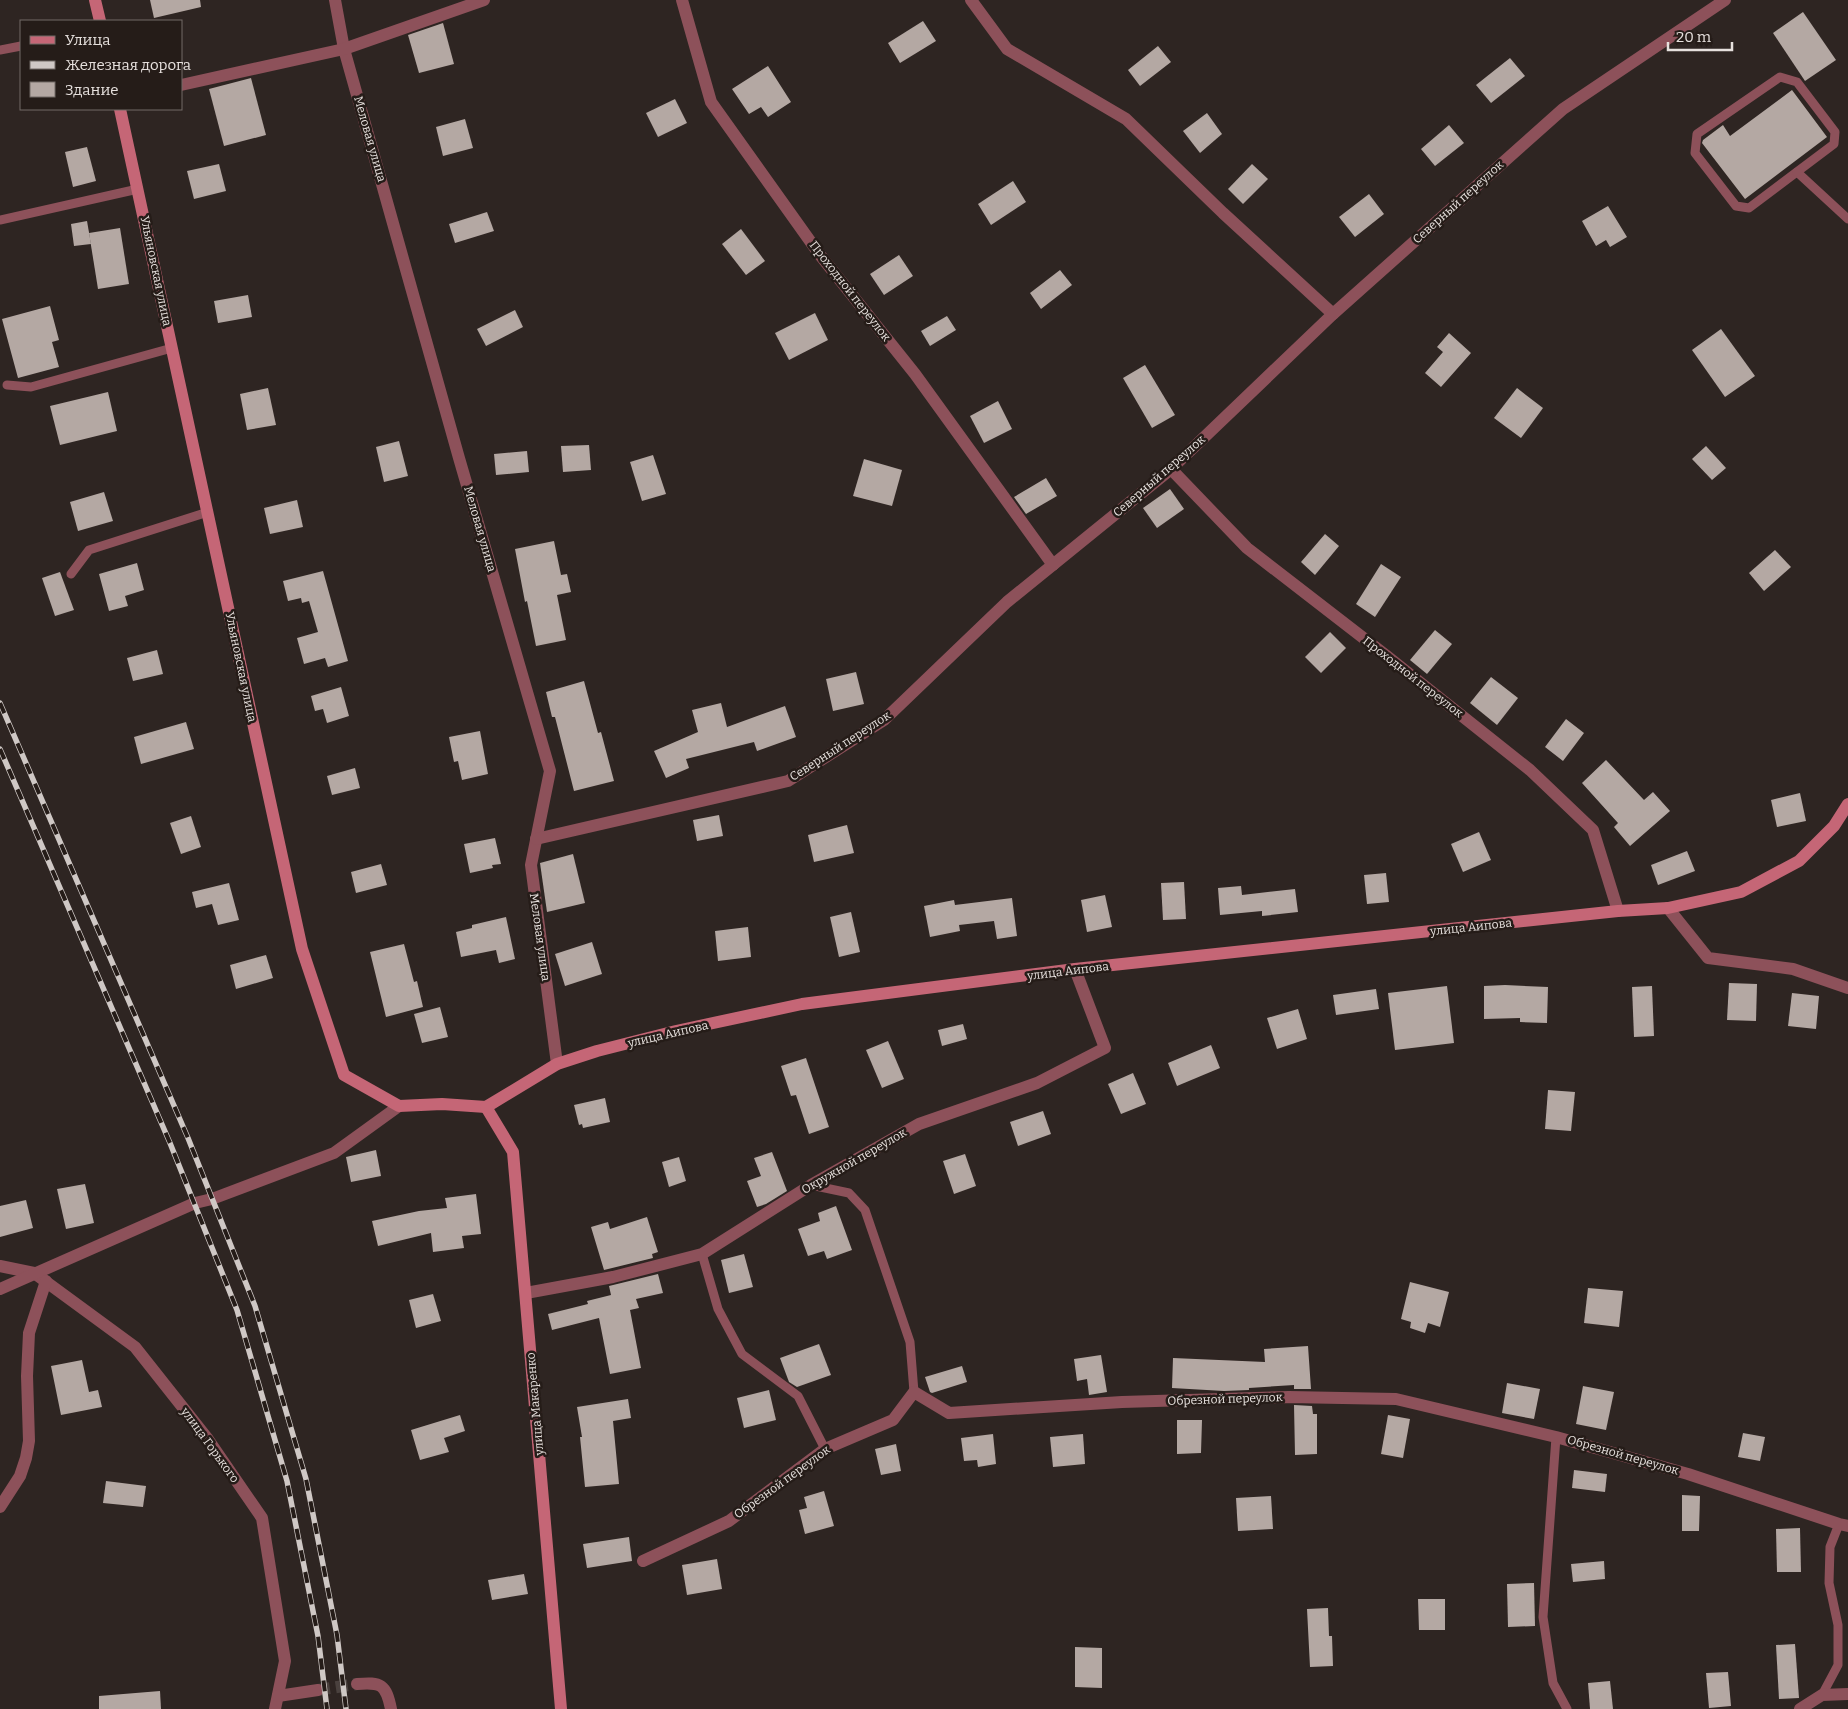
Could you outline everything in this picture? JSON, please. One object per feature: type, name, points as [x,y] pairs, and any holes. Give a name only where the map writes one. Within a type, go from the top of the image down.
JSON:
[{"type":"main road","points":[[95,0],[100,20]]},
{"type":"main road","name":"Ульяновская улица","points":[[120,110],[302,950],[344,1075],[399,1106]]},
{"type":"main road","name":"улица Аипова","points":[[486,1107],[557,1064],[597,1051],[676,1031],[802,1004],[1075,970],[1618,911],[1668,908],[1741,892],[1799,861],[1834,826],[1848,804]]},
{"type":"main road","points":[[399,1106],[442,1104],[486,1107]]},
{"type":"main road","name":"улица Макаренко","points":[[486,1107],[513,1152],[561,1709]]},
{"type":"street","name":"Меловая улица","points":[[335,0],[344,49],[459,458],[550,771],[531,865],[557,1064]]},
{"type":"street","points":[[182,85],[344,49],[484,0]]},
{"type":"street","name":"Проходной переулок","points":[[682,0],[711,102],[820,255],[915,374],[1052,565]]},
{"type":"street","points":[[972,0],[1007,50],[1126,119],[1223,213],[1333,314]]},
{"type":"street","name":"Северный переулок","points":[[536,839],[788,781],[884,720],[1007,602],[1171,469],[1333,314],[1563,109],[1725,0]]},
{"type":"street","name":"Проходной переулок","points":[[1171,469],[1247,548],[1530,770],[1593,830],[1618,911]]},
{"type":"street","points":[[1668,908],[1708,958],[1792,969],[1848,988]]},
{"type":"street","name":"Окружной переулок","points":[[526,1293],[613,1277],[702,1254],[811,1185],[919,1124],[1037,1084],[1105,1048],[1075,970]]},
{"type":"street","points":[[0,1289],[34,1272],[194,1203],[334,1153],[399,1106]]},
{"type":"street","name":"улица Горького","points":[[0,1266],[34,1272],[135,1347],[207,1438],[262,1518],[285,1661],[276,1709]]},
{"type":"street","points":[[0,1507],[20,1476],[26,1458],[29,1441],[28,1333],[46,1281]]},
{"type":"street","name":"Обрезной переулок","points":[[643,1561],[729,1521],[825,1449],[893,1420],[914,1392],[949,1413],[1122,1402],[1289,1397],[1396,1399],[1556,1436],[1688,1474],[1843,1525]]},
{"type":"street","points":[[357,1684],[375,1683],[381,1686],[387,1692],[391,1709]]},
{"type":"street","points":[[278,1696],[318,1690]]},
{"type":"street","points":[[1800,1709],[1822,1695],[1848,1694]]},
{"type":"lane","points":[[0,50],[20,46]]},
{"type":"lane","points":[[1780,77],[1798,82],[1836,132],[1834,144],[1798,172],[1749,208],[1736,206],[1695,153],[1697,134],[1780,77]]},
{"type":"lane","points":[[1798,172],[1848,219]]},
{"type":"lane","points":[[0,220],[138,189]]},
{"type":"lane","points":[[7,385],[31,388],[172,348]]},
{"type":"lane","points":[[71,574],[89,550],[208,512]]},
{"type":"lane","points":[[811,1185],[849,1193],[865,1210],[910,1342],[914,1392]]},
{"type":"lane","points":[[702,1254],[718,1309],[742,1354],[798,1396],[825,1449]]},
{"type":"lane","points":[[1556,1436],[1543,1617],[1553,1683],[1567,1709]]},
{"type":"lane","points":[[1822,1695],[1838,1665],[1838,1625],[1829,1583],[1829,1574],[1830,1548],[1843,1525]]},
{"type":"building","points":[[150,0],[200,0],[201,7],[154,18]]},
{"type":"building","points":[[1803,12],[1836,60],[1805,81],[1773,33]]},
{"type":"building","points":[[923,21],[936,41],[900,63],[888,43]]},
{"type":"building","points":[[443,23],[454,64],[419,73],[408,35]]},
{"type":"building","points":[[1158,46],[1171,62],[1140,86],[1128,70]]},
{"type":"building","points":[[1510,58],[1525,76],[1491,103],[1476,85]]},
{"type":"building","points":[[768,66],[791,102],[768,117],[761,107],[749,114],[732,89]]},
{"type":"building","points":[[251,78],[266,135],[224,146],[209,89]]},
{"type":"building","points":[[1792,90],[1827,137],[1745,199],[1702,143],[1703,140],[1723,125],[1730,136]]},
{"type":"building","points":[[675,99],[687,123],[658,137],[646,113]]},
{"type":"building","points":[[1207,113],[1222,134],[1200,153],[1183,131]]},
{"type":"building","points":[[465,119],[473,148],[443,156],[436,127]]},
{"type":"building","points":[[1449,125],[1464,143],[1435,166],[1421,149]]},
{"type":"building","points":[[87,147],[96,181],[73,187],[65,152]]},
{"type":"building","points":[[219,164],[226,191],[194,199],[187,171]]},
{"type":"building","points":[[1252,164],[1268,179],[1243,204],[1228,189]]},
{"type":"building","points":[[1013,181],[1026,202],[991,225],[978,204]]},
{"type":"building","points":[[1369,194],[1384,214],[1355,237],[1339,217]]},
{"type":"building","points":[[1608,206],[1627,237],[1610,247],[1606,240],[1596,246],[1582,221]]},
{"type":"building","points":[[487,212],[494,231],[455,243],[449,224]]},
{"type":"building","points":[[87,221],[91,244],[74,246],[71,224]]},
{"type":"building","points":[[120,228],[129,284],[98,289],[89,233]]},
{"type":"building","points":[[741,229],[765,261],[746,275],[722,244]]},
{"type":"building","points":[[899,255],[913,276],[884,295],[870,274]]},
{"type":"building","points":[[1060,270],[1072,285],[1041,309],[1030,293]]},
{"type":"building","points":[[248,295],[252,317],[218,323],[214,301]]},
{"type":"building","points":[[50,306],[59,340],[52,342],[59,367],[18,378],[2,319]]},
{"type":"building","points":[[515,310],[523,327],[486,346],[477,329]]},
{"type":"building","points":[[815,313],[828,340],[789,360],[775,333]]},
{"type":"building","points":[[947,316],[956,330],[930,346],[921,331]]},
{"type":"building","points":[[1721,329],[1755,376],[1725,397],[1692,350]]},
{"type":"building","points":[[1449,333],[1471,353],[1441,387],[1425,373],[1443,352],[1437,347]]},
{"type":"building","points":[[1145,365],[1175,415],[1152,428],[1123,378]]},
{"type":"building","points":[[268,388],[276,425],[247,430],[240,394]]},
{"type":"building","points":[[1517,388],[1543,408],[1521,438],[1494,418]]},
{"type":"building","points":[[108,392],[117,431],[60,445],[50,406]]},
{"type":"building","points":[[998,401],[1012,429],[984,443],[970,416]]},
{"type":"building","points":[[399,441],[408,476],[384,482],[376,447]]},
{"type":"building","points":[[589,445],[591,470],[563,472],[561,446]]},
{"type":"building","points":[[1706,446],[1726,468],[1712,480],[1692,459]]},
{"type":"building","points":[[527,451],[529,472],[496,475],[494,454]]},
{"type":"building","points":[[653,455],[666,494],[642,501],[630,462]]},
{"type":"building","points":[[864,459],[902,470],[892,506],[853,496]]},
{"type":"building","points":[[1046,478],[1057,496],[1026,514],[1014,497]]},
{"type":"building","points":[[1170,489],[1184,509],[1157,528],[1143,508]]},
{"type":"building","points":[[104,492],[113,521],[78,531],[70,502]]},
{"type":"building","points":[[297,500],[303,527],[270,534],[264,508]]},
{"type":"building","points":[[1325,534],[1339,546],[1315,575],[1301,562]]},
{"type":"building","points":[[554,541],[561,575],[567,574],[571,592],[557,595],[566,640],[536,646],[515,549]]},
{"type":"building","points":[[1775,550],[1791,567],[1764,591],[1749,573]]},
{"type":"building","points":[[137,563],[144,590],[125,596],[128,606],[109,611],[99,574]]},
{"type":"building","points":[[1381,564],[1401,577],[1375,617],[1356,604]]},
{"type":"building","points":[[323,571],[348,661],[328,667],[325,658],[304,664],[297,638],[318,632],[309,601],[302,603],[301,598],[288,601],[283,581]]},
{"type":"building","points":[[60,572],[74,610],[55,616],[42,578]]},
{"type":"building","points":[[1435,630],[1452,644],[1427,674],[1410,660]]},
{"type":"building","points":[[1330,632],[1346,648],[1321,673],[1305,657]]},
{"type":"building","points":[[157,650],[163,674],[133,681],[127,658]]},
{"type":"building","points":[[856,672],[864,704],[833,711],[826,679]]},
{"type":"building","points":[[1491,677],[1518,698],[1497,725],[1470,703]]},
{"type":"building","points":[[584,681],[598,733],[601,732],[614,781],[574,791],[555,717],[552,717],[546,692]]},
{"type":"building","points":[[341,687],[349,716],[327,723],[323,709],[315,711],[311,696]]},
{"type":"building","points":[[721,703],[727,727],[785,706],[796,737],[757,751],[754,742],[686,759],[689,768],[666,778],[654,751],[698,732],[692,710]]},
{"type":"building","points":[[1566,719],[1584,733],[1563,761],[1545,747]]},
{"type":"building","points":[[186,722],[194,749],[141,764],[134,737]]},
{"type":"building","points":[[480,731],[488,774],[462,780],[458,761],[454,762],[449,737]]},
{"type":"building","points":[[1606,760],[1644,800],[1653,792],[1670,811],[1630,846],[1614,827],[1618,823],[1582,783]]},
{"type":"building","points":[[355,768],[360,788],[332,795],[327,776]]},
{"type":"building","points":[[1800,793],[1806,821],[1777,827],[1771,800]]},
{"type":"building","points":[[719,815],[723,836],[697,841],[693,820]]},
{"type":"building","points":[[191,816],[201,847],[181,854],[170,823]]},
{"type":"building","points":[[847,825],[854,853],[814,862],[808,835]]},
{"type":"building","points":[[1479,832],[1491,860],[1463,872],[1451,844]]},
{"type":"building","points":[[495,838],[501,864],[492,865],[493,868],[470,873],[464,844]]},
{"type":"building","points":[[1687,851],[1695,871],[1658,885],[1651,865]]},
{"type":"building","points":[[573,854],[585,903],[547,912],[540,863]]},
{"type":"building","points":[[381,864],[387,885],[356,893],[351,872]]},
{"type":"building","points":[[1386,873],[1389,902],[1367,904],[1364,875]]},
{"type":"building","points":[[1184,882],[1186,919],[1163,920],[1161,883]]},
{"type":"building","points":[[229,883],[239,920],[218,925],[212,904],[196,908],[192,892]]},
{"type":"building","points":[[1241,886],[1242,895],[1295,889],[1298,912],[1262,916],[1262,911],[1220,915],[1218,888]]},
{"type":"building","points":[[1105,895],[1112,927],[1087,932],[1081,900]]},
{"type":"building","points":[[1012,898],[1017,936],[997,939],[994,921],[959,925],[960,931],[930,937],[924,906],[954,900],[955,905]]},
{"type":"building","points":[[851,912],[860,952],[839,957],[830,917]]},
{"type":"building","points":[[506,917],[515,959],[499,963],[496,950],[461,957],[456,932],[472,928],[472,925]]},
{"type":"building","points":[[748,927],[751,957],[718,961],[715,931]]},
{"type":"building","points":[[592,942],[602,974],[565,986],[555,954]]},
{"type":"building","points":[[404,944],[414,982],[417,981],[423,1007],[386,1017],[370,952]]},
{"type":"building","points":[[266,955],[273,978],[236,989],[230,965]]},
{"type":"building","points":[[1729,983],[1757,984],[1756,1021],[1727,1020]]},
{"type":"building","points":[[1447,986],[1454,1043],[1395,1050],[1388,993]]},
{"type":"building","points":[[1484,986],[1548,987],[1547,1023],[1520,1022],[1520,1018],[1484,1019]]},
{"type":"building","points":[[1652,986],[1654,1036],[1634,1037],[1632,987]]},
{"type":"building","points":[[1376,989],[1379,1009],[1336,1015],[1333,995]]},
{"type":"building","points":[[1792,993],[1819,996],[1816,1029],[1788,1026]]},
{"type":"building","points":[[440,1007],[448,1037],[422,1043],[414,1014]]},
{"type":"building","points":[[1298,1009],[1307,1039],[1277,1049],[1267,1018]]},
{"type":"building","points":[[963,1024],[967,1039],[942,1046],[938,1030]]},
{"type":"building","points":[[888,1041],[904,1079],[882,1088],[866,1050]]},
{"type":"building","points":[[1211,1045],[1220,1068],[1177,1086],[1168,1063]]},
{"type":"building","points":[[806,1058],[829,1127],[809,1134],[796,1095],[791,1096],[781,1066]]},
{"type":"building","points":[[1133,1073],[1146,1104],[1121,1114],[1108,1084]]},
{"type":"building","points":[[1548,1090],[1575,1092],[1571,1131],[1545,1129]]},
{"type":"building","points":[[605,1098],[610,1122],[583,1128],[582,1124],[579,1125],[574,1105]]},
{"type":"building","points":[[1043,1111],[1051,1134],[1018,1146],[1010,1122]]},
{"type":"building","points":[[376,1150],[381,1176],[351,1182],[346,1157]]},
{"type":"building","points":[[772,1152],[787,1191],[766,1204],[757,1207],[747,1181],[761,1176],[754,1158]]},
{"type":"building","points":[[965,1154],[976,1186],[954,1194],[943,1161]]},
{"type":"building","points":[[679,1157],[686,1181],[669,1187],[662,1162]]},
{"type":"building","points":[[85,1184],[94,1223],[66,1229],[57,1189]]},
{"type":"building","points":[[476,1194],[481,1234],[462,1236],[464,1248],[433,1252],[431,1233],[378,1246],[372,1221],[419,1211],[447,1208],[445,1198]]},
{"type":"building","points":[[26,1200],[33,1228],[0,1237],[0,1206]]},
{"type":"building","points":[[836,1206],[852,1250],[827,1259],[824,1251],[808,1256],[798,1229],[820,1221],[818,1213]]},
{"type":"building","points":[[647,1217],[658,1252],[652,1254],[653,1258],[604,1270],[591,1227],[608,1222],[610,1229]]},
{"type":"building","points":[[744,1254],[753,1287],[729,1293],[721,1260]]},
{"type":"building","points":[[658,1274],[663,1293],[636,1299],[639,1308],[630,1310],[641,1368],[610,1374],[599,1318],[552,1330],[548,1314],[588,1304],[587,1301],[611,1295],[609,1286]]},
{"type":"building","points":[[1410,1282],[1449,1292],[1440,1327],[1428,1323],[1425,1333],[1410,1328],[1411,1322],[1401,1319]]},
{"type":"building","points":[[1588,1288],[1623,1291],[1619,1327],[1584,1323]]},
{"type":"building","points":[[433,1294],[441,1321],[416,1328],[409,1300]]},
{"type":"building","points":[[819,1344],[831,1375],[797,1387],[789,1382],[780,1358]]},
{"type":"building","points":[[1308,1346],[1311,1389],[1294,1389],[1294,1385],[1224,1391],[1172,1388],[1173,1358],[1265,1362],[1264,1349]]},
{"type":"building","points":[[1101,1355],[1107,1392],[1089,1395],[1087,1379],[1077,1381],[1074,1359]]},
{"type":"building","points":[[82,1360],[89,1392],[98,1390],[102,1407],[61,1415],[51,1366]]},
{"type":"building","points":[[962,1366],[967,1382],[930,1392],[925,1377]]},
{"type":"building","points":[[1507,1383],[1540,1389],[1534,1419],[1502,1413]]},
{"type":"building","points":[[1583,1386],[1614,1392],[1606,1430],[1576,1424]]},
{"type":"building","points":[[769,1390],[776,1420],[744,1428],[737,1398]]},
{"type":"building","points":[[628,1399],[631,1418],[613,1421],[619,1484],[585,1487],[580,1437],[582,1437],[577,1407]]},
{"type":"building","points":[[1294,1405],[1312,1406],[1313,1414],[1317,1414],[1317,1454],[1295,1455]]},
{"type":"building","points":[[460,1415],[465,1431],[444,1438],[449,1452],[420,1460],[411,1430]]},
{"type":"building","points":[[1388,1415],[1410,1419],[1403,1458],[1381,1454]]},
{"type":"building","points":[[1177,1420],[1202,1420],[1201,1453],[1177,1454]]},
{"type":"building","points":[[1743,1433],[1765,1437],[1760,1461],[1738,1457]]},
{"type":"building","points":[[993,1434],[996,1464],[978,1467],[977,1460],[964,1461],[961,1438]]},
{"type":"building","points":[[1083,1434],[1085,1464],[1053,1467],[1050,1437]]},
{"type":"building","points":[[896,1444],[901,1471],[881,1475],[875,1449]]},
{"type":"building","points":[[1574,1470],[1607,1474],[1605,1492],[1572,1488]]},
{"type":"building","points":[[106,1481],[146,1486],[143,1507],[103,1503]]},
{"type":"building","points":[[824,1491],[834,1526],[805,1534],[799,1510],[807,1508],[804,1497]]},
{"type":"building","points":[[1682,1495],[1700,1496],[1699,1531],[1682,1531]]},
{"type":"building","points":[[1271,1496],[1273,1529],[1238,1531],[1236,1498]]},
{"type":"building","points":[[1800,1528],[1801,1572],[1777,1572],[1776,1529]]},
{"type":"building","points":[[629,1537],[632,1561],[587,1568],[583,1544]]},
{"type":"building","points":[[717,1559],[722,1589],[687,1595],[682,1565]]},
{"type":"building","points":[[1604,1561],[1605,1579],[1573,1582],[1571,1564]]},
{"type":"building","points":[[524,1574],[528,1594],[492,1600],[488,1580]]},
{"type":"building","points":[[1534,1583],[1535,1626],[1508,1627],[1507,1584]]},
{"type":"building","points":[[1418,1599],[1445,1599],[1445,1630],[1419,1630]]},
{"type":"building","points":[[1328,1608],[1329,1636],[1332,1636],[1333,1666],[1310,1667],[1307,1609]]},
{"type":"building","points":[[1795,1644],[1799,1698],[1779,1699],[1776,1645]]},
{"type":"building","points":[[1075,1647],[1102,1648],[1102,1688],[1075,1687]]},
{"type":"building","points":[[1728,1672],[1731,1706],[1709,1708],[1706,1673]]},
{"type":"building","points":[[1610,1681],[1613,1709],[1590,1709],[1588,1683]]},
{"type":"building","points":[[160,1691],[161,1709],[99,1709],[99,1696]]},
{"type":"tunnel","points":[[318,1690],[357,1684]]},
{"type":"railway","points":[[0,703],[188,1138],[255,1306],[306,1479],[337,1635],[346,1709]]},
{"type":"railway","points":[[0,749],[170,1143],[237,1310],[287,1481],[318,1636],[327,1709]]}]
